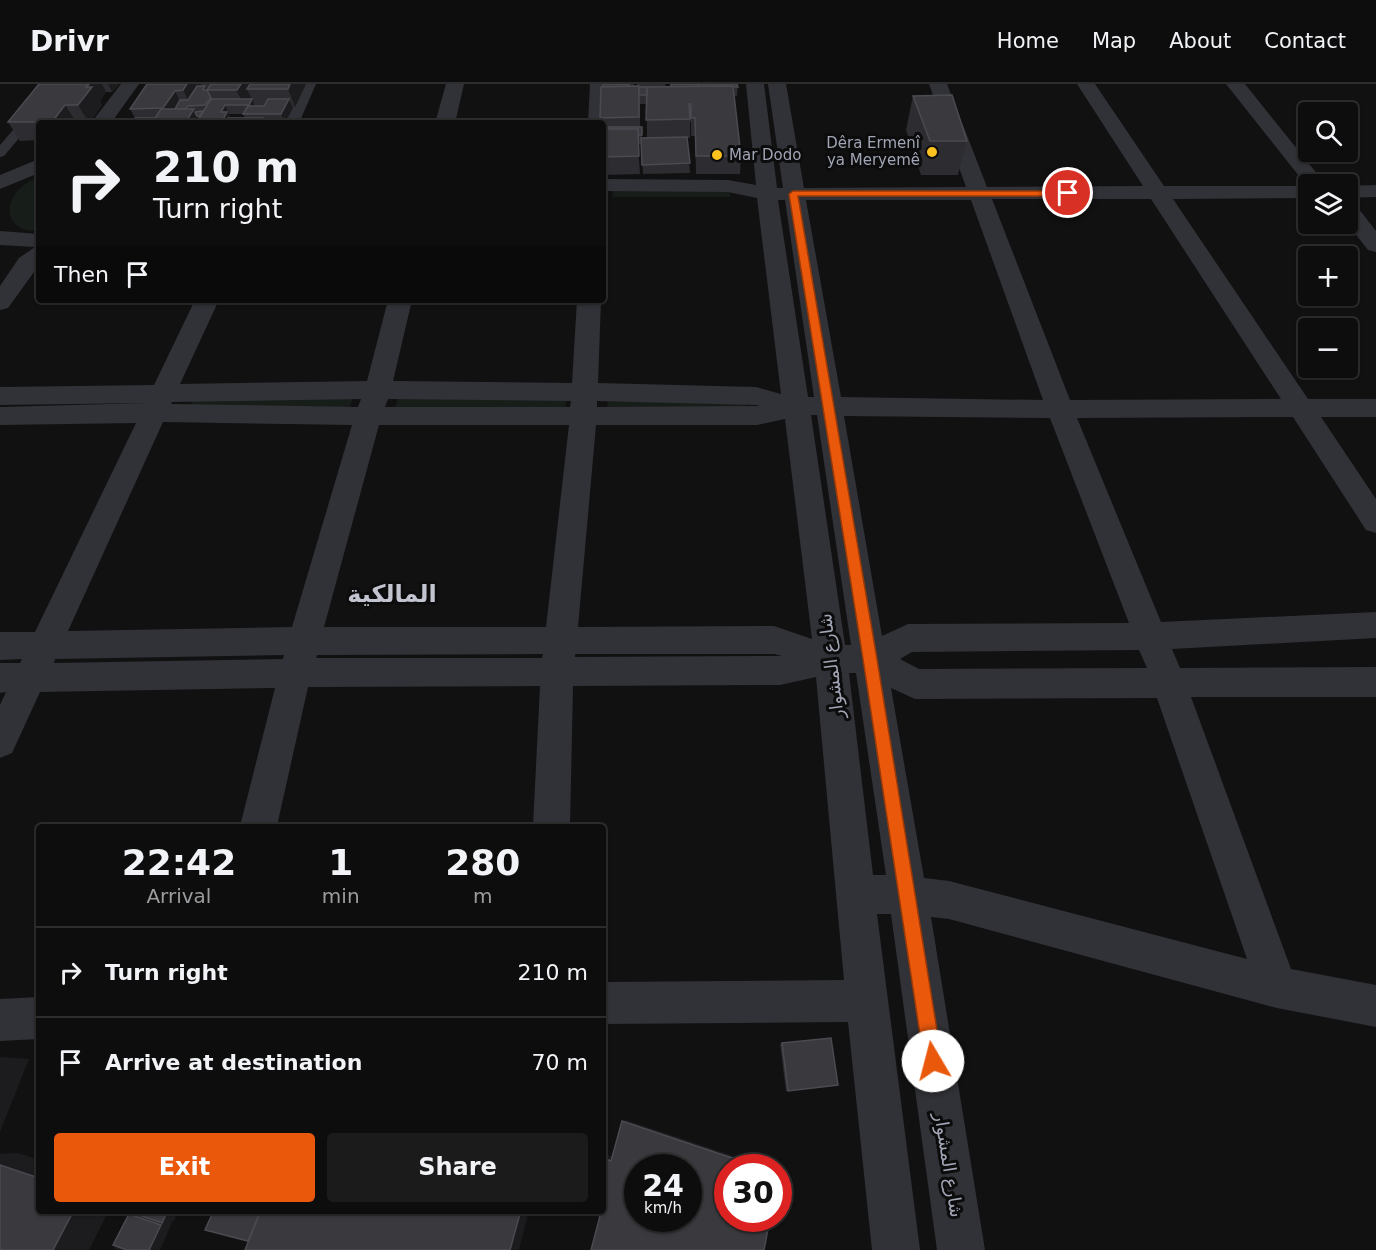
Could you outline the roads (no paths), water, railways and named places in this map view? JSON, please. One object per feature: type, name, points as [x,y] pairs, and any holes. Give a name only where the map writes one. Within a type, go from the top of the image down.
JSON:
[{"type":"street","points":[[103,120],[130,84]]},
{"type":"street","points":[[290,120],[307,84]]},
{"type":"street","points":[[445,120],[454,84]]},
{"type":"street","points":[[598,120],[599,84]]},
{"type":"street","name":"شارع المشوار","points":[[755,84],[829,406],[908,895],[962,1250]]},
{"type":"street","name":"شارع المشوار","points":[[777,84],[780,194],[796,407],[831,659],[855,894],[896,1250]]},
{"type":"street","points":[[938,84],[1060,409],[1169,683],[1277,987]]},
{"type":"street","points":[[1086,84],[1156,193],[1303,409],[1376,522]]},
{"type":"street","points":[[1235,84],[1307,174]]},
{"type":"street","points":[[0,183],[36,166]]},
{"type":"street","points":[[606,185],[728,186],[780,194],[1298,192]]},
{"type":"street","points":[[1358,192],[1376,191]]},
{"type":"street","points":[[606,202],[733,202],[780,194]]},
{"type":"street","points":[[1358,223],[1376,245]]},
{"type":"street","points":[[0,269],[4,262],[5,239],[36,241]]},
{"type":"street","points":[[0,303],[27,263],[36,256]]},
{"type":"street","points":[[0,742],[15,678],[46,645],[161,403],[206,303]]},
{"type":"street","points":[[259,824],[296,672],[399,303]]},
{"type":"street","points":[[552,824],[557,674],[584,404],[590,303]]},
{"type":"street","points":[[0,396],[161,403],[584,404],[757,416],[796,407],[829,406],[1060,409],[1376,408]]},
{"type":"street","points":[[0,416],[161,403]]},
{"type":"street","points":[[15,678],[296,672],[557,674],[780,671],[831,659],[870,659],[908,638],[1150,636],[1376,625]]},
{"type":"street","points":[[0,646],[306,641],[774,640],[831,659]]},
{"type":"street","points":[[870,659],[915,684],[1376,682]]},
{"type":"street","points":[[855,894],[908,895],[949,900],[1277,987],[1376,1006]]},
{"type":"street","points":[[606,1003],[867,1001]]},
{"type":"street","points":[[0,1020],[36,1018]]},
{"type":"lane","points":[[0,153],[60,84]]},
{"type":"place","name":"Dêra Ermenî ya Meryemê","points":[[932,152]]},
{"type":"place","name":"Mar Dodo","points":[[717,155]]},
{"type":"district","name":"المالكية","points":[[392,594]]}]
